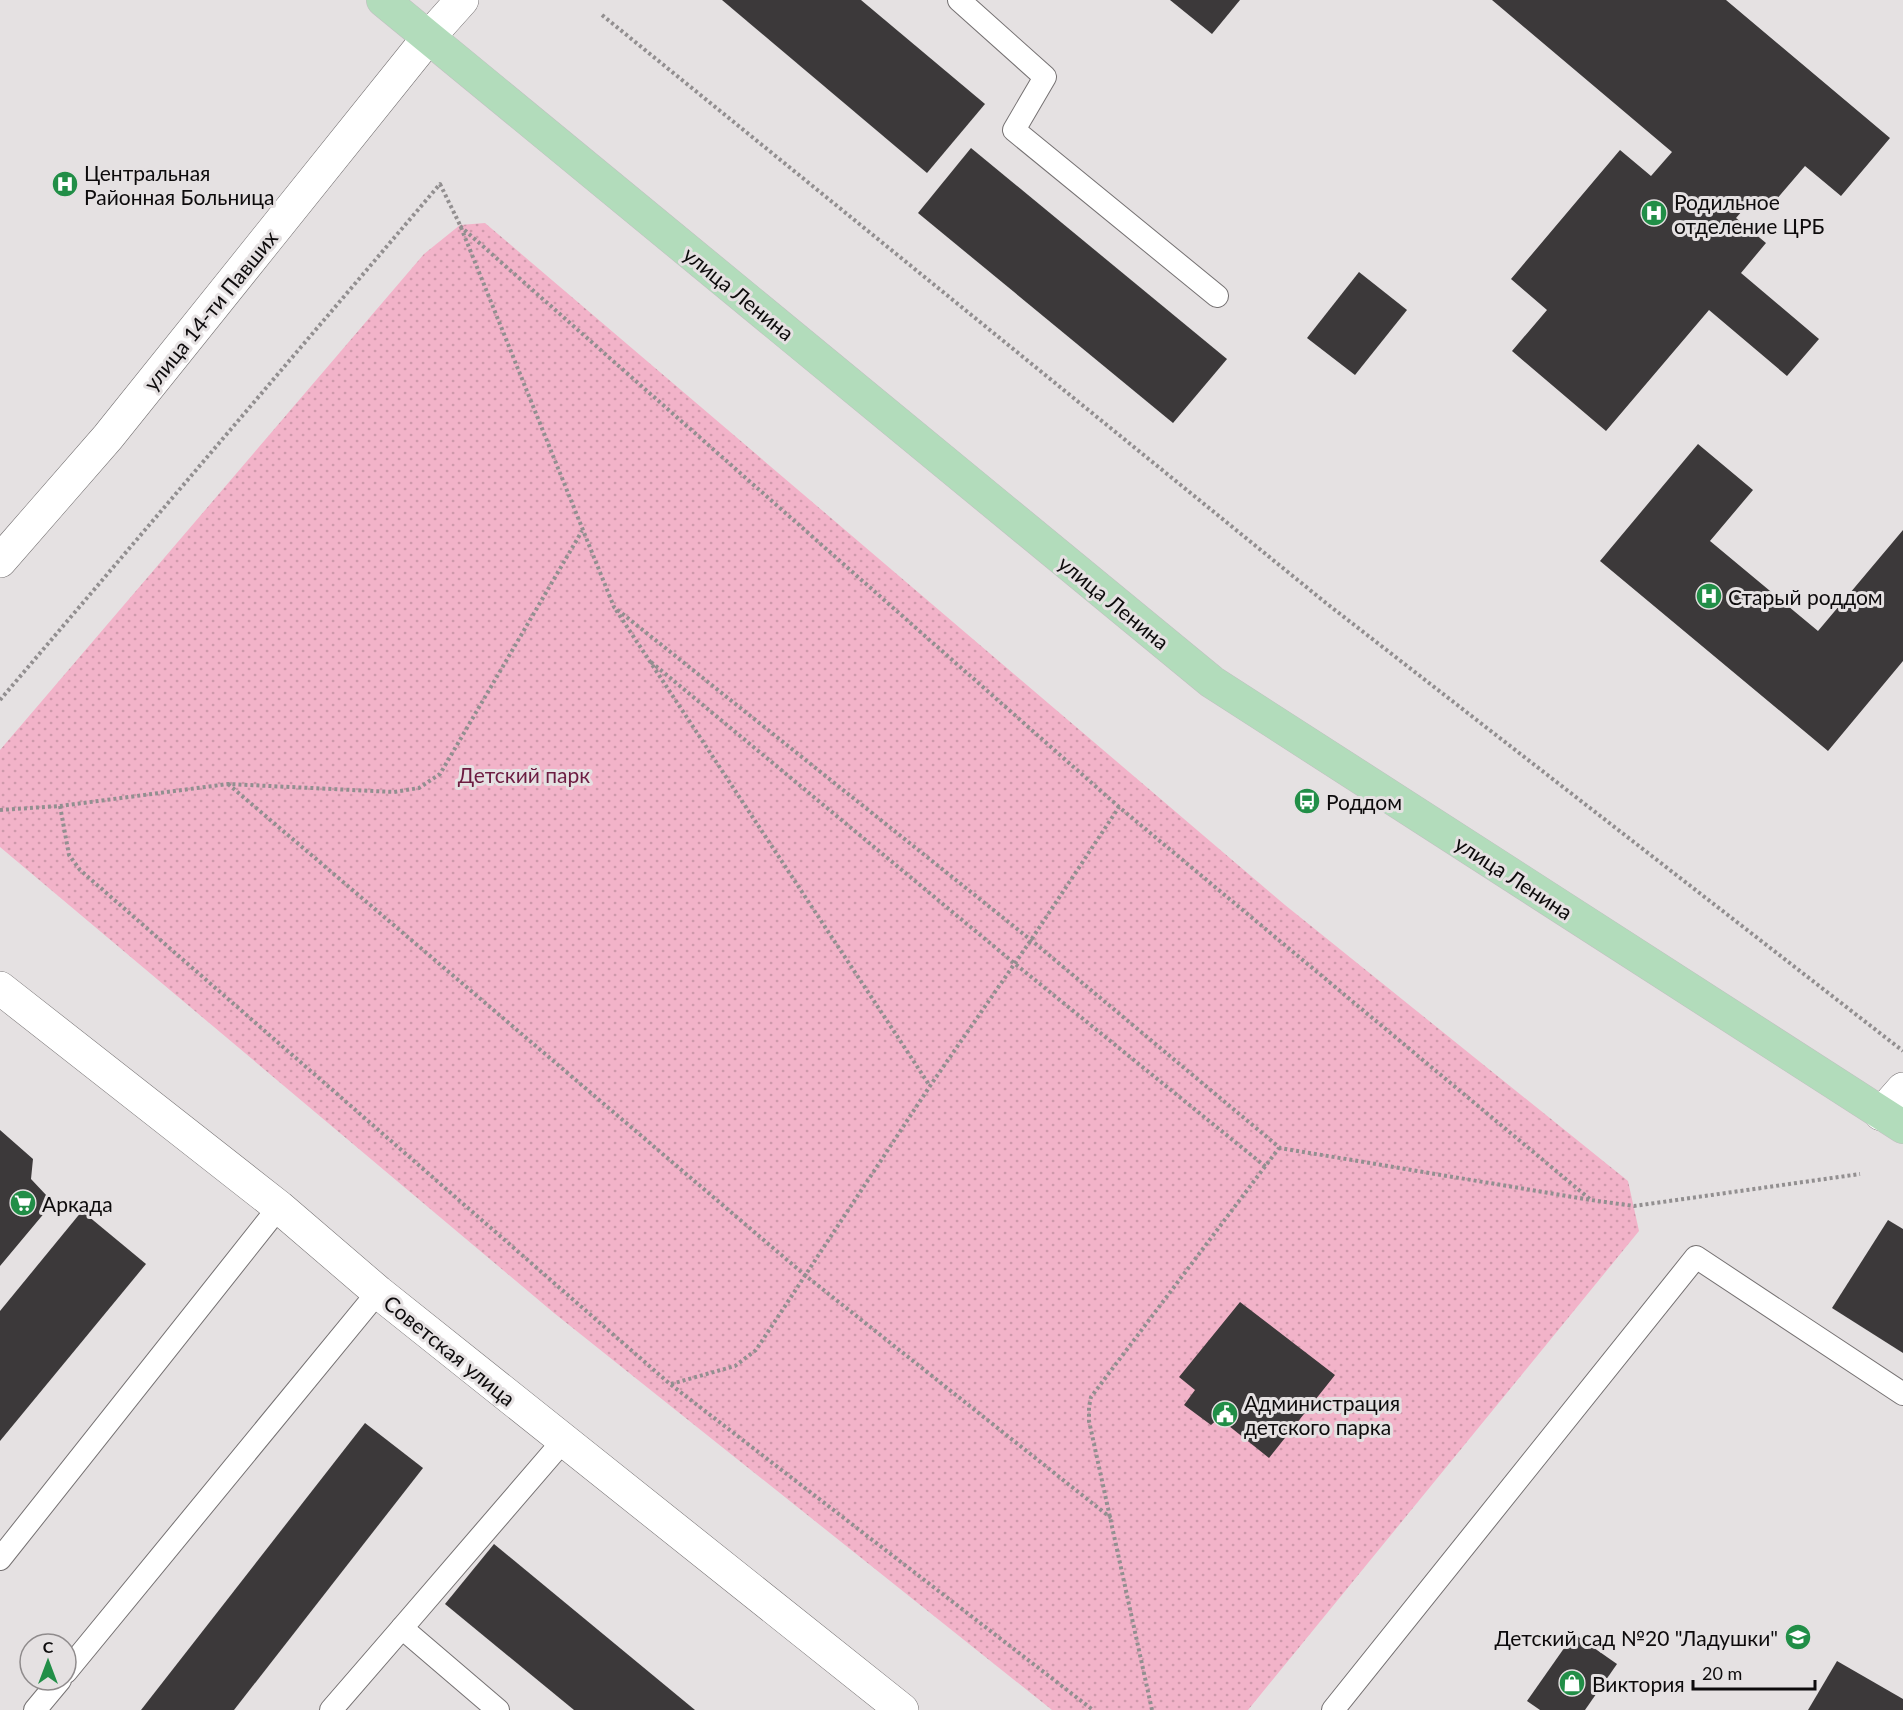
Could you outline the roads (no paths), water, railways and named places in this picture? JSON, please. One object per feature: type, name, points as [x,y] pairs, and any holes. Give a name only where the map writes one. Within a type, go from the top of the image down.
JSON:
[{"type":"main road","name":"улица Ленина","points":[[382,0],[1212,682],[1892,1120]]},
{"type":"street","name":"улица 14-ти Павших","points":[[0,561],[108,437],[428,38],[462,0]]},
{"type":"street","name":"Советская улица","points":[[0,988],[279,1207],[378,1292],[902,1710]]},
{"type":"street","points":[[1892,1120],[1903,1089]]},
{"type":"lane","points":[[959,0],[1045,77],[1014,130],[1217,296]]},
{"type":"lane","points":[[0,1559],[279,1207]]},
{"type":"lane","points":[[1333,1710],[1696,1257],[1903,1394]]},
{"type":"lane","points":[[78,1657],[378,1292]]},
{"type":"lane","points":[[331,1710],[563,1441]]},
{"type":"lane","points":[[402,1629],[498,1710]]},
{"type":"lane","points":[[35,1710],[50,1692]]},
{"type":"place","name":"Центральная Районная Больница","points":[[65,184]]},
{"type":"place","name":"Родильное отделение ЦРБ","points":[[1654,213]]},
{"type":"place","name":"Старый роддом","points":[[1709,596]]},
{"type":"place","name":"Роддом","points":[[1307,801]]},
{"type":"place","name":"Аркада","points":[[23,1203]]},
{"type":"place","name":"Администрация детского парка","points":[[1225,1414]]},
{"type":"place","name":"Детский сад №20 \"Ладушки\"","points":[[1798,1637]]},
{"type":"place","name":"Виктория","points":[[1572,1683]]},
{"type":"park label","name":"Детский парк","points":[[524,774]]}]
